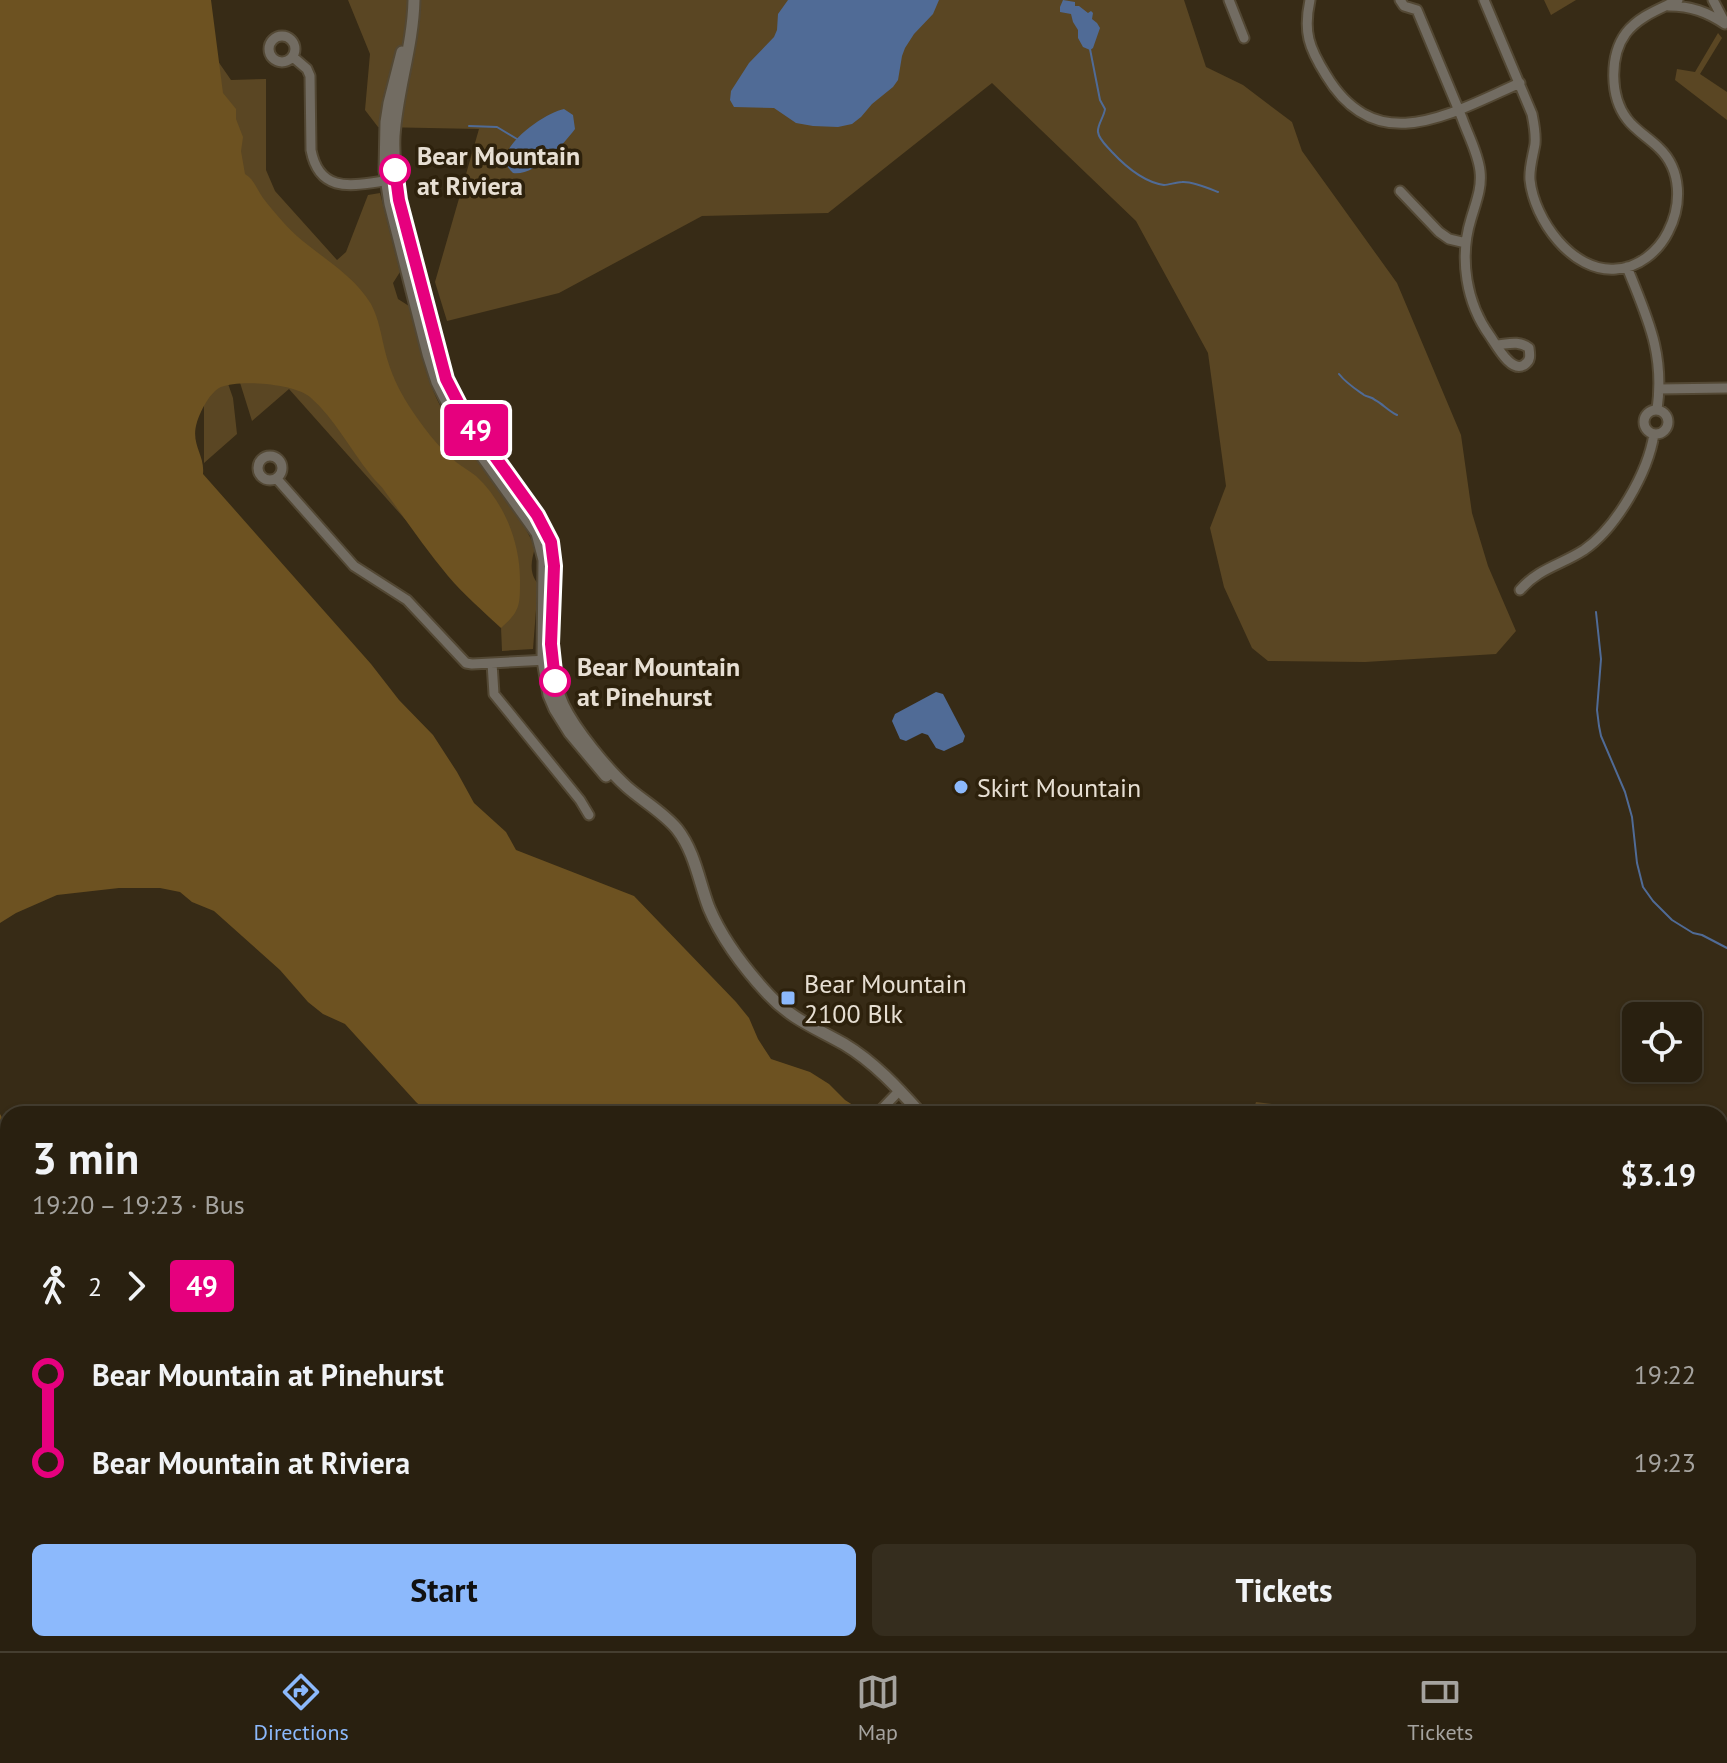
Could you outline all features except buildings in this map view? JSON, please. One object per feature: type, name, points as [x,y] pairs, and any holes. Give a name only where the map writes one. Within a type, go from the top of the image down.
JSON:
[{"type":"street","points":[[407,0],[404,41],[386,122],[384,155],[416,306],[437,382],[455,418],[529,520],[541,545],[545,571],[546,685],[555,709],[579,746],[622,792],[685,843],[717,924],[740,960],[767,993],[793,1016],[861,1055],[914,1106]]},
{"type":"street","points":[[391,180],[395,123],[411,43],[414,0]]},
{"type":"street","points":[[1229,0],[1244,38]]},
{"type":"street","points":[[1310,0],[1307,31],[1312,52],[1337,93],[1359,112],[1382,122],[1426,122],[1520,83]]},
{"type":"street","points":[[1400,0],[1404,6],[1419,5],[1477,158],[1480,190],[1466,243],[1467,278],[1481,322],[1497,345]]},
{"type":"street","points":[[1484,0],[1532,114],[1535,142],[1530,179],[1534,198],[1544,219],[1573,257],[1586,265],[1614,270],[1640,262],[1652,254],[1664,241],[1679,203],[1672,166],[1662,150],[1628,121],[1618,103],[1614,77],[1616,55],[1626,33],[1645,16],[1678,0]]},
{"type":"street","points":[[1713,0],[1726,25]]},
{"type":"street","points":[[1664,7],[1696,8],[1726,25]]},
{"type":"street","points":[[293,57],[307,69],[310,76],[311,150],[318,170],[341,185],[391,180]]},
{"type":"street","points":[[1400,191],[1439,232],[1449,239],[1466,243]]},
{"type":"street","points":[[1627,267],[1654,337],[1659,389],[1657,410]]},
{"type":"street","points":[[1659,389],[1727,388]]},
{"type":"street","points":[[1657,410],[1668,417],[1669,423],[1661,434],[1654,434],[1645,427],[1644,421],[1646,415],[1657,410]]},
{"type":"street","points":[[1520,590],[1546,568],[1583,550],[1597,539],[1623,506],[1641,474],[1654,434]]},
{"type":"street","points":[[277,479],[354,566],[407,600],[461,659],[472,664],[547,660]]},
{"type":"street","points":[[492,663],[494,694],[589,815]]},
{"type":"street","points":[[885,1106],[900,1090]]},
{"type":"shaded area","points":[[0,0],[211,0],[223,93],[236,109],[236,119],[243,137],[241,151],[245,174],[293,233],[362,292],[374,310],[392,373],[409,406],[443,450],[476,476],[495,498],[517,551],[520,580],[518,607],[501,628],[467,596],[432,556],[327,415],[303,393],[254,383],[217,389],[203,407],[195,430],[203,474],[433,735],[474,803],[506,832],[516,850],[634,896],[736,1002],[749,1018],[771,1059],[810,1072],[854,1106],[420,1106],[345,1024],[323,1014],[308,1002],[280,970],[214,911],[192,902],[180,892],[160,888],[119,888],[57,895],[0,923]]},
{"type":"shaded area","points":[[348,0],[1184,0],[1206,67],[1243,85],[1292,122],[1302,151],[1397,283],[1461,435],[1472,513],[1488,566],[1516,631],[1496,654],[1365,662],[1268,661],[1252,648],[1224,587],[1210,528],[1226,486],[1208,353],[1136,221],[992,83],[828,213],[702,216],[559,293],[447,321],[435,282],[479,129],[378,127],[365,110],[370,54]]},
{"type":"shaded area","points":[[1544,0],[1576,0],[1551,15]]},
{"type":"shaded area","points":[[1718,33],[1722,38],[1700,74],[1727,92],[1727,120],[1675,80],[1677,69],[1695,72]]},
{"type":"shaded area","points":[[204,41],[231,80],[266,79],[266,170],[275,191],[337,260],[346,252],[368,195],[380,193],[400,272],[393,283],[398,299],[409,306],[424,364],[440,406],[517,515],[535,548],[532,567],[538,584],[533,649],[502,651],[501,627],[289,389],[252,421],[237,373]]},
{"type":"shaded area","points":[[225,375],[233,398],[237,434],[204,463],[204,377]]},
{"type":"shaded area","points":[[1256,1102],[1286,1106],[1255,1106]]},
{"type":"water","points":[[788,0],[939,0],[933,14],[905,48],[898,80],[893,87],[852,124],[838,127],[796,123],[774,108],[734,107],[730,100],[731,91],[749,63],[774,37],[778,14]]},
{"type":"water","points":[[1063,0],[1075,2],[1075,6],[1093,13],[1092,19],[1100,28],[1090,50],[1083,47],[1078,38],[1071,14],[1060,12]]},
{"type":"water","points":[[564,109],[573,115],[575,129],[570,136],[539,165],[522,173],[513,173],[506,163],[506,155],[518,138],[537,122]]},
{"type":"water","points":[[936,692],[943,694],[965,736],[963,742],[944,751],[936,748],[928,735],[922,733],[906,741],[900,739],[892,721],[895,714]]},
{"type":"waterway","points":[[1090,49],[1100,100],[1105,109],[1098,132],[1117,158],[1149,181],[1164,185],[1190,183],[1218,192]]},
{"type":"waterway","points":[[469,126],[497,127],[517,139]]},
{"type":"waterway","points":[[1339,374],[1365,396],[1397,415]]},
{"type":"waterway","points":[[1596,612],[1601,659],[1597,710],[1599,726],[1632,817],[1643,887],[1672,920],[1727,948]]},
{"type":"bus line","name":"49","points":[[395,170],[399,200],[446,379],[463,412],[537,515],[551,542],[554,566],[551,644],[555,681]]},
{"type":"place","name":"Bear Mountain at Riviera","points":[[395,170]]},
{"type":"place","name":"Bear Mountain at Pinehurst","points":[[555,681]]},
{"type":"place","name":"Skirt Mountain","points":[[961,787]]},
{"type":"place","name":"Bear Mountain 2100 Blk","points":[[788,998]]}]
